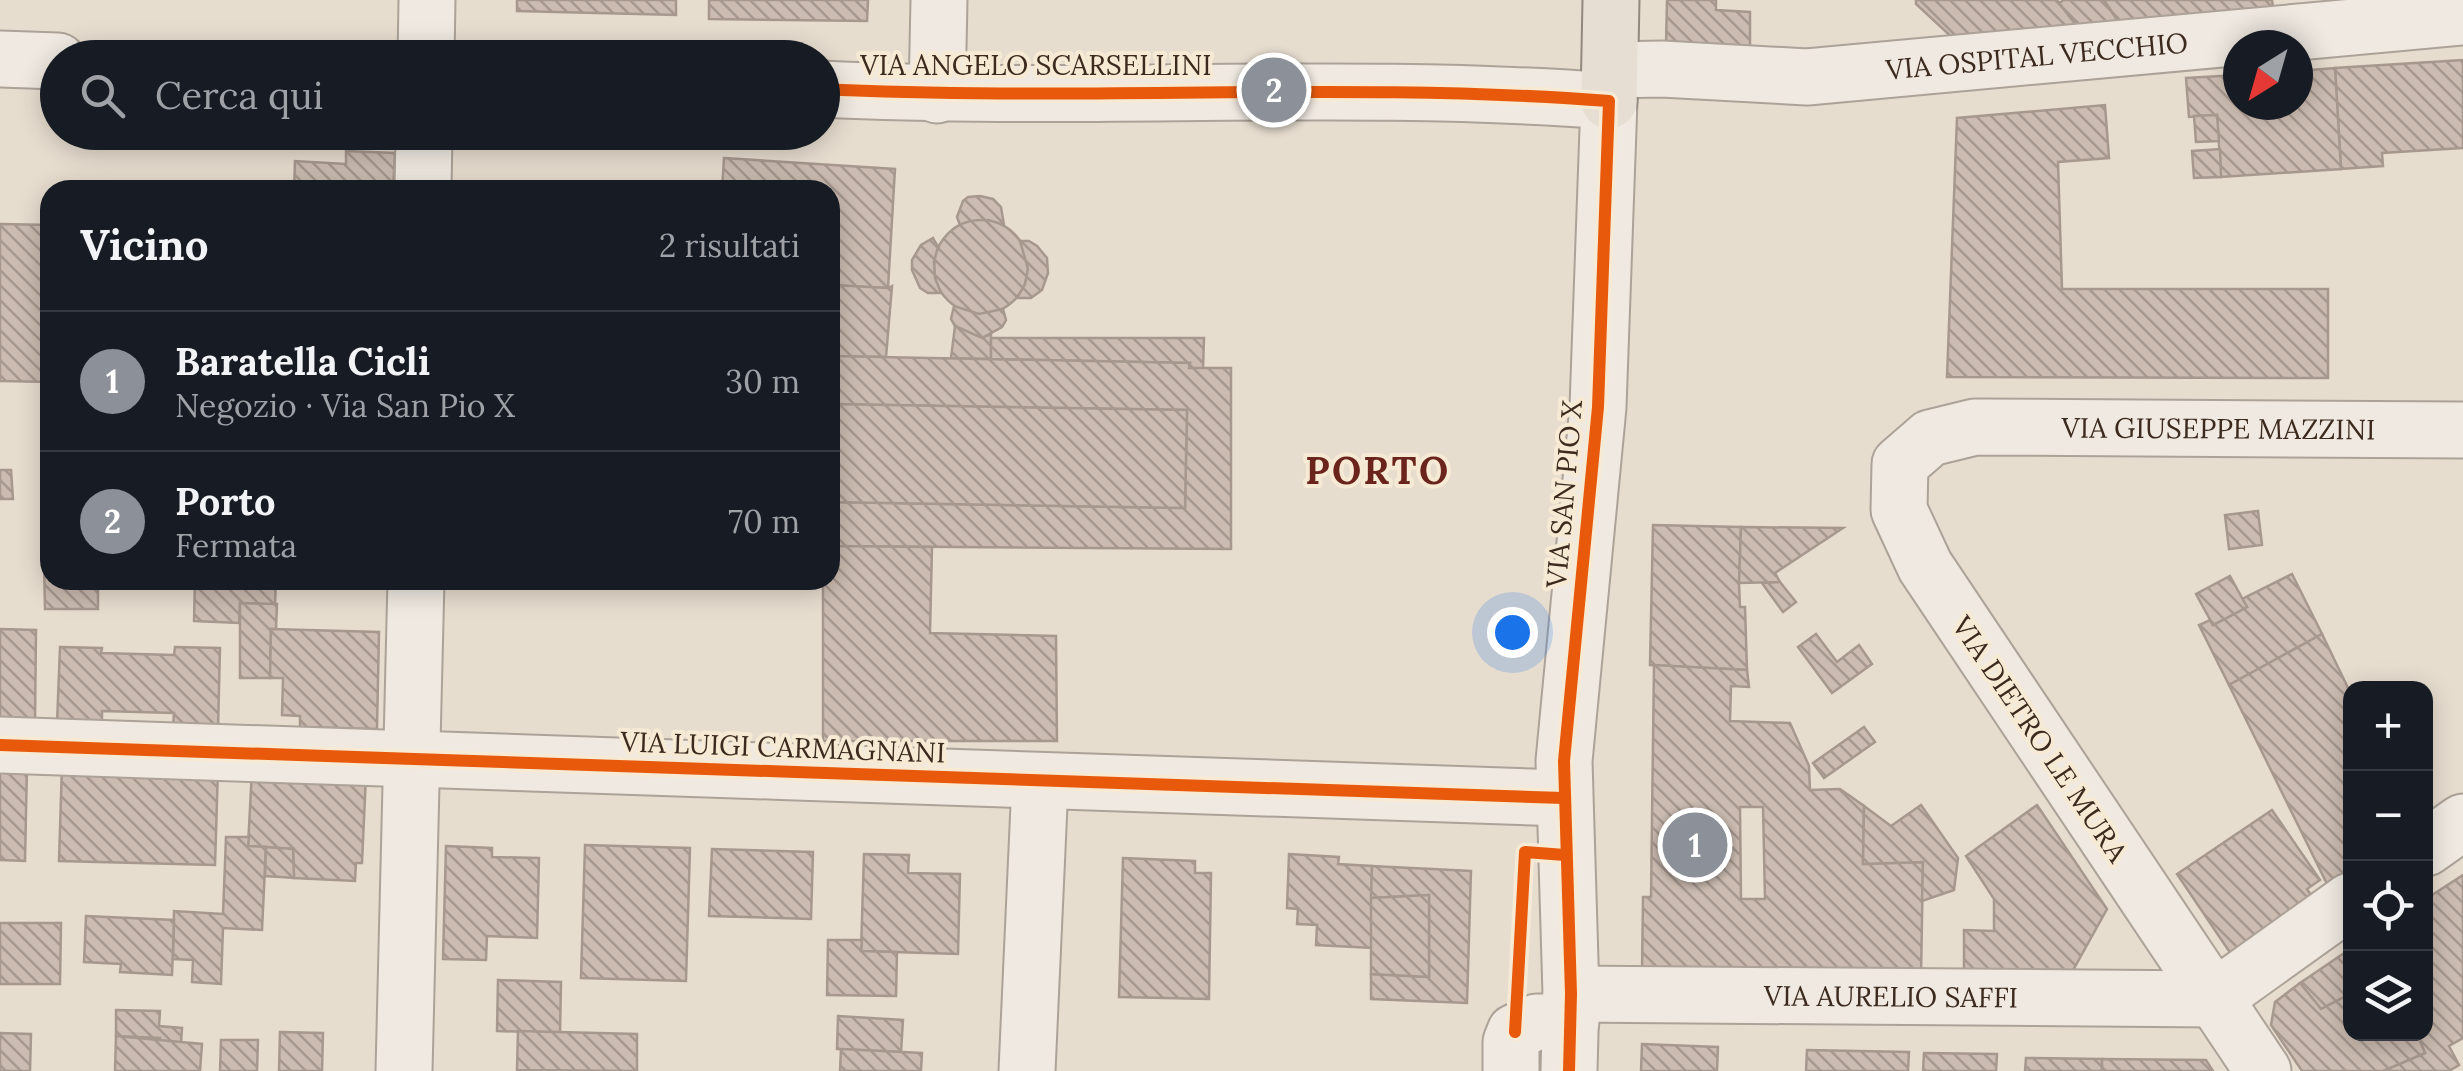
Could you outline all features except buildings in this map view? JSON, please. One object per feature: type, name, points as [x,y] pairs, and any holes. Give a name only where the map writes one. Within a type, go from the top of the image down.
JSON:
[{"type":"main road","points":[[1610,86],[1612,0]]},
{"type":"street","points":[[426,40],[427,0]]},
{"type":"street","points":[[937,95],[939,0]]},
{"type":"street","name":"VIA OSPITAL VECCHIO","points":[[1610,86],[1662,68],[1807,76],[2463,17]]},
{"type":"street","points":[[0,59],[40,60]]},
{"type":"street","name":"VIA ANGELO SCARSELLINI","points":[[840,90],[937,95],[1610,86]]},
{"type":"street","name":"VIA SAN PIO X","points":[[1570,1029],[1564,760],[1598,408],[1610,86]]},
{"type":"street","points":[[423,180],[424,150]]},
{"type":"street","name":"VIA GIUSEPPE MAZZINI","points":[[1975,427],[2463,430]]},
{"type":"street","name":"VIA DIETRO LE MURA","points":[[1975,427],[1930,438],[1900,464],[1898,510],[1925,566],[2263,1071]]},
{"type":"street","points":[[404,1071],[416,590]]},
{"type":"street","name":"VIA LUIGI CARMAGNANI","points":[[0,745],[1564,798]]},
{"type":"street","points":[[1027,1071],[1040,783]]},
{"type":"street","points":[[2433,843],[2463,822]]},
{"type":"street","points":[[2213,999],[2343,906]]},
{"type":"street","name":"VIA AURELIO SAFFI","points":[[1511,1071],[1515,1032],[1536,1022],[1570,1029],[2213,999]]},
{"type":"cycle path","points":[[840,90],[1019,94],[1412,93],[1609,101],[1598,407],[1564,761],[1571,994],[1569,1071]]},
{"type":"cycle path","points":[[0,745],[1563,798]]},
{"type":"cycle path","points":[[1515,1032],[1525,852],[1565,855]]},
{"type":"place","name":"Porto","points":[[1274,90]]},
{"type":"place","name":"Baratella Cicli","points":[[1695,845]]},
{"type":"district","name":"PORTO","points":[[1378,471]]}]
